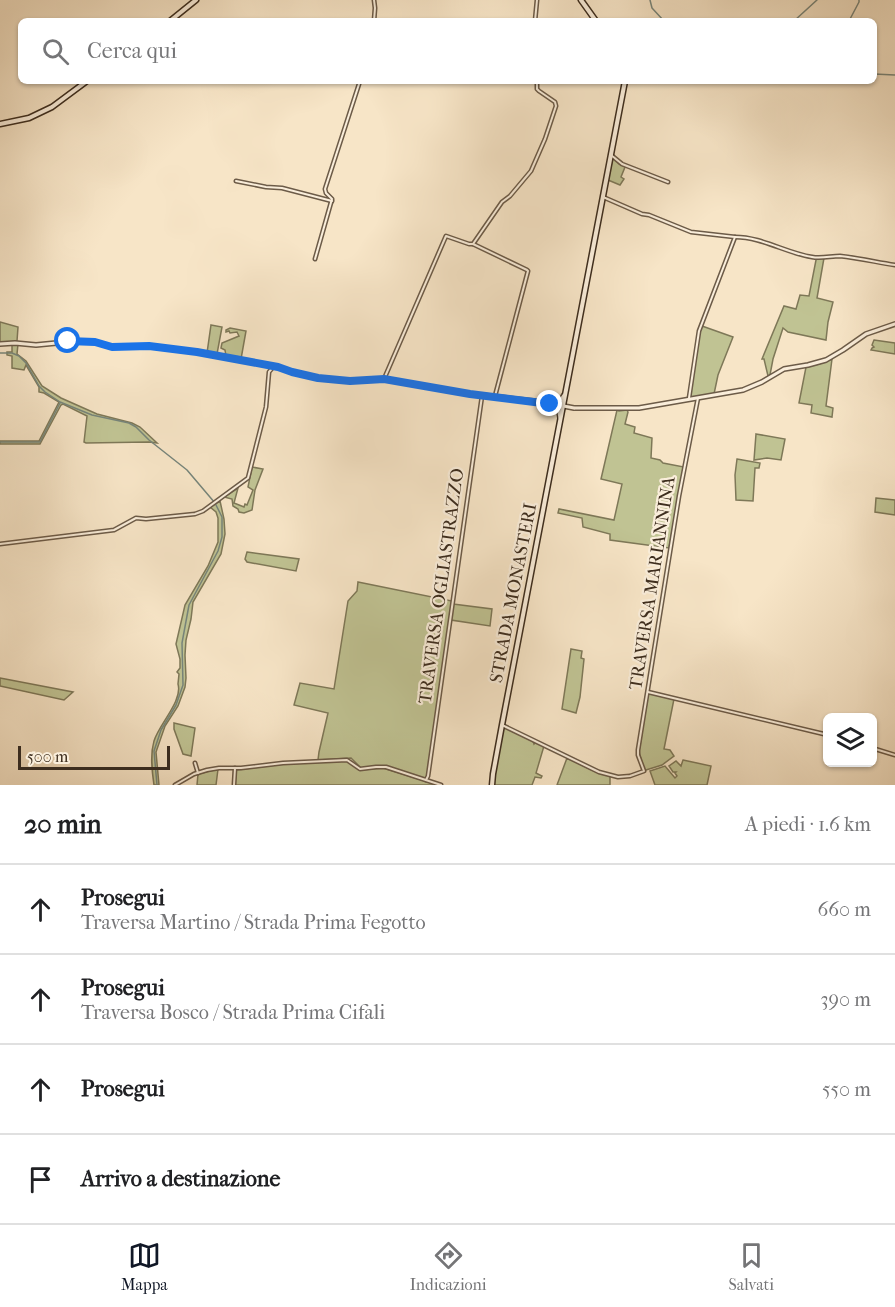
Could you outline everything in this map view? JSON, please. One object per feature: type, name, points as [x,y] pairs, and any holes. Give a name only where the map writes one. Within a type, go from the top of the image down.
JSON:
[{"type":"main road","points":[[174,18],[196,0]]},
{"type":"main road","points":[[581,0],[594,18]]},
{"type":"main road","points":[[0,124],[24,119],[44,111],[62,101],[82,84]]},
{"type":"main road","name":"STRADA MONASTERI","points":[[492,785],[560,420],[567,407],[564,395],[624,84]]},
{"type":"street","points":[[374,0],[374,18]]},
{"type":"street","points":[[535,18],[537,0]]},
{"type":"street","points":[[315,259],[332,201],[332,197],[326,193],[325,189],[359,84]]},
{"type":"street","points":[[473,244],[502,202],[528,176],[545,139],[556,104],[537,89],[537,84]]},
{"type":"street","points":[[611,155],[622,164],[668,182]]},
{"type":"street","points":[[236,181],[282,188],[332,201]]},
{"type":"street","points":[[603,197],[691,232],[752,239],[813,257],[865,258],[895,265]]},
{"type":"street","points":[[384,379],[446,236],[473,244],[528,271],[495,396]]},
{"type":"street","points":[[688,400],[699,331],[735,237]]},
{"type":"street","points":[[0,344],[36,345],[92,341],[112,347],[149,346],[274,366],[318,378],[342,381],[384,379],[482,396],[567,407],[639,408],[743,390],[784,369],[821,362],[866,334],[895,324]]},
{"type":"street","points":[[0,544],[114,530],[136,518],[190,515],[203,511],[248,478],[266,407],[269,372],[274,366]]},
{"type":"street","points":[[553,404],[560,401],[564,395]]},
{"type":"street","points":[[564,395],[567,407]]},
{"type":"street","name":"TRAVERSA OGLIASTRAZZO","points":[[426,780],[482,396]]},
{"type":"street","name":"TRAVERSA MARIANNINA","points":[[502,725],[599,772],[618,777],[644,771],[638,750],[679,495],[698,398]]},
{"type":"street","points":[[553,404],[559,412],[560,420]]},
{"type":"street","points":[[648,692],[823,734]]},
{"type":"street","points":[[877,749],[895,755]]},
{"type":"street","points":[[175,785],[198,773],[214,768],[347,760],[360,769],[386,767],[441,785]]},
{"type":"street","points":[[195,763],[198,773]]},
{"type":"street","points":[[234,785],[235,768]]},
{"type":"green space","points":[[613,157],[625,167],[621,177],[624,179],[620,185],[608,180]]},
{"type":"green space","points":[[824,258],[817,298],[833,302],[826,340],[788,332],[783,328],[768,376],[764,359],[762,359],[784,306],[796,309],[800,295],[809,296],[816,260]]},
{"type":"green space","points":[[0,322],[18,327],[17,341],[0,343]]},
{"type":"green space","points":[[211,325],[222,327],[217,354],[207,353]]},
{"type":"green space","points":[[702,326],[733,337],[718,375],[714,394],[691,398],[699,334]]},
{"type":"green space","points":[[230,328],[246,331],[241,359],[226,356],[225,350],[221,348],[222,343],[239,336],[237,332],[226,332]]},
{"type":"green space","points":[[874,340],[895,343],[895,354],[871,350],[874,347],[872,345]]},
{"type":"green space","points":[[12,344],[18,344],[17,354],[26,361],[42,386],[61,398],[97,414],[132,423],[140,427],[157,443],[86,443],[84,442],[87,416],[63,404],[40,444],[0,444],[0,441],[39,441],[59,402],[39,392],[39,387],[26,365],[24,370],[12,368],[12,356],[7,355],[7,352],[12,352]]},
{"type":"green space","points":[[832,359],[826,406],[833,408],[832,417],[811,413],[812,405],[799,403],[806,367]]},
{"type":"green space","points":[[617,410],[627,410],[625,424],[635,427],[634,433],[652,438],[651,458],[684,467],[669,548],[610,540],[610,534],[583,527],[582,518],[558,513],[559,509],[614,520],[622,484],[601,479]]},
{"type":"green space","points":[[756,434],[785,439],[781,460],[767,458],[754,460]]},
{"type":"green space","points":[[737,459],[760,463],[759,468],[755,468],[753,501],[736,500]]},
{"type":"green space","points":[[252,467],[263,469],[255,490],[252,510],[239,512],[233,506],[232,499],[224,497],[238,488],[234,503],[244,507],[245,504],[247,505],[253,490],[248,487]]},
{"type":"green space","points":[[876,498],[895,500],[895,515],[875,512]]},
{"type":"green space","points":[[220,501],[225,534],[221,554],[193,602],[186,640],[185,687],[178,706],[165,726],[156,752],[159,785],[154,785],[152,757],[154,741],[179,691],[177,672],[180,668],[180,659],[176,644],[185,605],[208,566],[218,542],[218,518],[216,512],[210,507]]},
{"type":"green space","points":[[247,552],[299,559],[296,571],[247,562],[245,559]]},
{"type":"green space","points":[[358,582],[452,601],[425,779],[384,766],[361,768],[351,758],[318,760],[328,713],[294,705],[300,683],[334,689],[348,601],[357,591]]},
{"type":"green space","points":[[453,604],[492,609],[490,626],[451,620]]},
{"type":"green space","points":[[571,649],[582,651],[581,658],[584,659],[576,713],[562,709]]},
{"type":"green space","points":[[0,678],[73,692],[64,700],[0,686]]},
{"type":"green space","points":[[651,693],[674,699],[664,749],[670,750],[674,756],[662,765],[644,770],[639,752],[648,695]]},
{"type":"green space","points":[[174,723],[195,728],[191,756],[183,754]]},
{"type":"green space","points":[[503,727],[533,741],[534,744],[536,742],[544,746],[536,773],[542,776],[541,778],[535,777],[532,785],[493,785]]},
{"type":"green space","points":[[567,758],[610,776],[610,785],[557,785]]},
{"type":"green space","points":[[683,760],[711,766],[707,785],[655,785],[650,771],[665,766],[675,778],[676,772],[673,772],[669,766],[676,761],[681,766]]},
{"type":"green space","points":[[347,761],[360,770],[383,768],[438,785],[235,785],[236,770],[284,764]]},
{"type":"green space","points":[[218,769],[216,785],[197,785],[198,774]]},
{"type":"waterway","points":[[650,0],[652,8],[661,18]]},
{"type":"waterway","points":[[797,18],[817,0]]},
{"type":"waterway","points":[[851,18],[859,0]]},
{"type":"waterway","points":[[877,74],[895,75]]},
{"type":"waterway","points":[[0,353],[12,353],[19,356],[26,363],[39,386],[60,402],[92,415],[129,423],[136,427],[187,470],[215,503],[222,517],[222,537],[218,551],[189,605],[182,643],[183,685],[176,705],[161,730],[154,751],[157,785]]},
{"type":"waterway","points":[[0,442],[40,442],[60,403]]},
{"type":"route","points":[[68,341],[95,342],[112,347],[169,348],[278,367],[318,378],[342,381],[384,379],[470,394],[550,404]]}]
